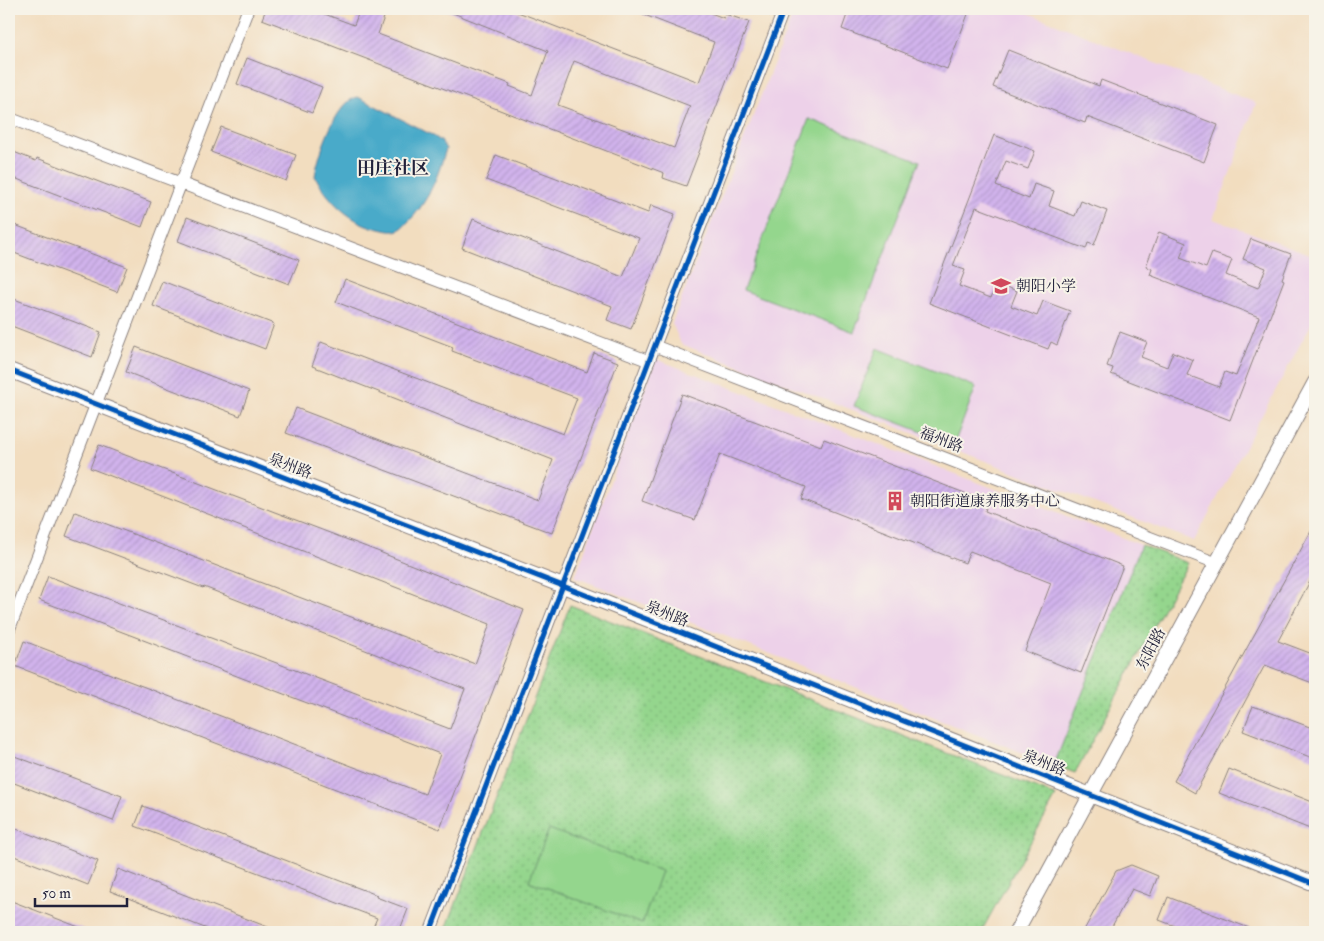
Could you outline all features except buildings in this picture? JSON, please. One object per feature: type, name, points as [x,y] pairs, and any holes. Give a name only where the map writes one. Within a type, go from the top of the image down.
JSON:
[{"type":"street","points":[[9,630],[248,9]]},
{"type":"street","points":[[430,932],[782,14],[769,9]]},
{"type":"street","points":[[9,118],[649,360]]},
{"type":"street","name":"福州路","points":[[655,346],[1216,563]]},
{"type":"street","name":"泉州路","points":[[9,370],[563,586],[1315,884]]},
{"type":"street","name":"东阳路","points":[[1016,932],[1315,382]]},
{"type":"shaded area","name":"朝阳小学","points":[[795,9],[1018,9],[1256,103],[1213,219],[1315,256],[1315,317],[1194,541],[681,344],[672,323]]},
{"type":"shaded area","points":[[656,359],[1141,545],[1054,765],[575,577]]},
{"type":"green space","points":[[809,119],[920,161],[854,332],[743,290]]},
{"type":"green space","points":[[877,348],[976,387],[954,444],[854,406]]},
{"type":"green space","points":[[1141,545],[1188,563],[1075,773],[1054,765]]},
{"type":"green space","points":[[570,605],[1056,796],[981,932],[445,932]]},
{"type":"green space","points":[[549,829],[661,871],[642,924],[529,881]]},
{"type":"water","points":[[358,97],[432,135],[441,141],[446,149],[437,176],[425,201],[413,217],[397,231],[370,226],[351,217],[334,202],[315,176],[329,130],[342,108],[350,100]]},
{"type":"cycle path","points":[[430,932],[782,14],[769,9]]},
{"type":"cycle path","points":[[9,370],[563,586],[1315,884]]},
{"type":"place","name":"朝阳小学","points":[[1001,286]]},
{"type":"place","name":"朝阳街道康养服务中心","points":[[895,501]]},
{"type":"district","name":"田庄社区","points":[[393,168]]}]
